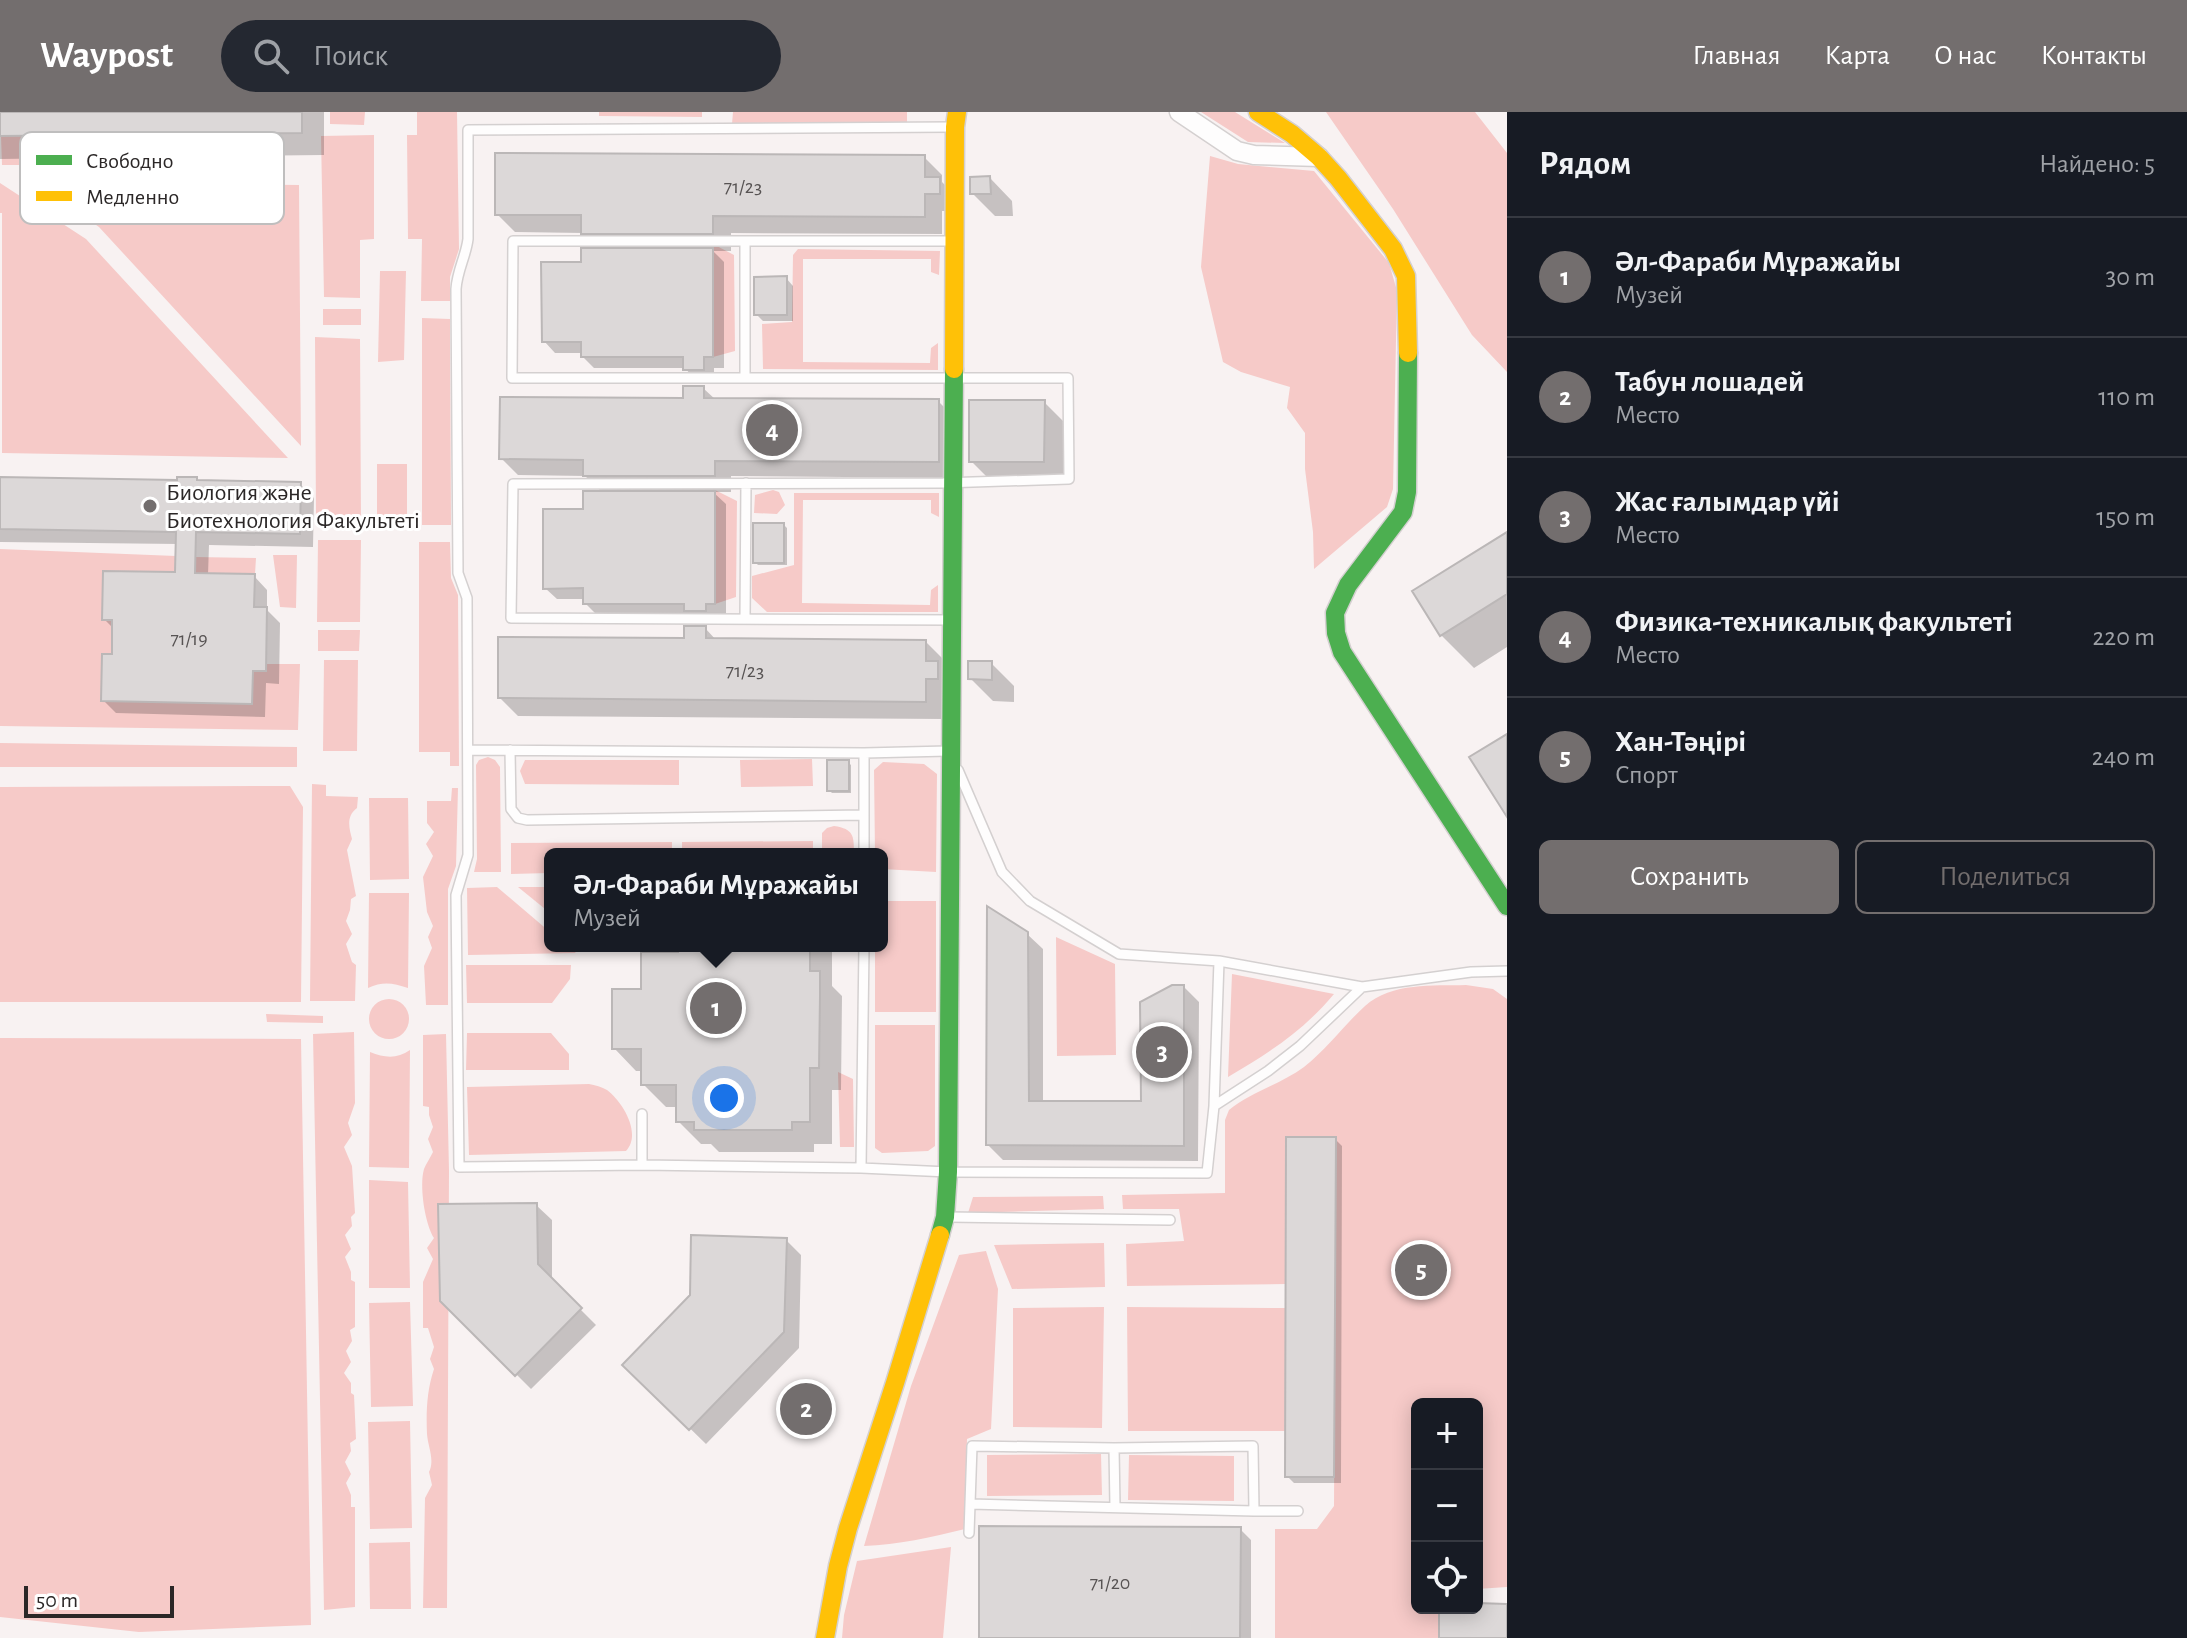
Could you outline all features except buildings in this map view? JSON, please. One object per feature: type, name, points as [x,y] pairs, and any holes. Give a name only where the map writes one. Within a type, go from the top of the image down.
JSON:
[{"type":"street","points":[[1179,112],[1237,151],[1254,155],[1319,157]]},
{"type":"street","points":[[1258,112],[1292,134],[1338,178],[1393,249],[1406,276],[1407,492],[1403,512],[1348,585],[1335,613],[1336,633],[1342,652],[1507,906]]},
{"type":"street","points":[[825,1638],[848,1528],[945,1217],[954,620],[956,119]]},
{"type":"lane","points":[[956,119],[468,130],[468,239],[456,289],[458,573],[467,598],[468,750],[468,855],[456,895],[459,1167],[642,1165],[948,1172],[1207,1173],[1214,1106],[1219,961]]},
{"type":"lane","points":[[954,620],[511,618],[511,604],[513,484],[1069,479],[1068,378],[512,378],[513,241],[955,241]]},
{"type":"lane","points":[[745,241],[745,378]]},
{"type":"lane","points":[[745,619],[746,483]]},
{"type":"lane","points":[[468,750],[950,751],[1002,872],[1030,901],[1119,954],[1219,961],[1362,987],[1471,972],[1507,971]]},
{"type":"lane","points":[[510,750],[511,809],[518,818],[527,820],[864,815]]},
{"type":"lane","points":[[864,753],[864,848]]},
{"type":"lane","points":[[861,1168],[864,952]]},
{"type":"lane","points":[[1214,1106],[1300,1046],[1362,987]]},
{"type":"lane","points":[[642,1114],[642,1165]]},
{"type":"lane","points":[[945,1217],[1170,1220]]},
{"type":"lane","points":[[969,1533],[972,1446],[1253,1446],[1254,1511]]},
{"type":"lane","points":[[1114,1448],[1115,1507]]},
{"type":"lane","points":[[970,1504],[1298,1511]]},
{"type":"shaded area","points":[[330,112],[365,112],[364,125],[330,124]]},
{"type":"shaded area","points":[[417,112],[457,112],[459,249],[450,277],[450,301],[421,301],[422,239],[408,239],[407,135],[417,135]]},
{"type":"shaded area","points":[[599,112],[702,112],[702,117],[599,116]]},
{"type":"shaded area","points":[[733,112],[907,112],[907,122],[732,124]]},
{"type":"shaded area","points":[[1201,112],[1235,112],[1285,143],[1248,142]]},
{"type":"shaded area","points":[[1326,112],[1475,112],[1507,153],[1507,372],[1472,335],[1393,209]]},
{"type":"shaded area","points":[[374,135],[374,239],[360,240],[360,298],[324,297],[321,136]]},
{"type":"shaded area","points":[[1,136],[20,136],[20,165],[2,165]]},
{"type":"shaded area","points":[[1210,156],[1238,164],[1314,171],[1389,263],[1397,291],[1393,489],[1387,507],[1314,569],[1305,433],[1287,408],[1290,387],[1241,372],[1223,362],[1201,267]]},
{"type":"shaded area","points":[[0,183],[20,196],[20,224],[63,224],[86,239],[288,458],[2,453]]},
{"type":"shaded area","points":[[284,185],[299,185],[301,446],[95,224],[284,224]]},
{"type":"shaded area","points":[[713,244],[734,255],[735,351],[713,357]]},
{"type":"shaded area","points":[[798,249],[940,251],[939,275],[931,272],[931,259],[803,259],[803,362],[930,363],[931,348],[938,343],[938,370],[763,369],[762,324],[792,322],[793,255]]},
{"type":"shaded area","points":[[380,271],[406,271],[404,360],[378,362]]},
{"type":"shaded area","points":[[323,309],[361,309],[361,325],[323,325]]},
{"type":"shaded area","points":[[422,318],[450,319],[451,525],[422,525]]},
{"type":"shaded area","points":[[315,337],[360,339],[361,522],[316,521]]},
{"type":"shaded area","points":[[377,464],[407,464],[407,522],[377,522]]},
{"type":"shaded area","points":[[715,490],[737,501],[736,597],[715,604]]},
{"type":"shaded area","points":[[773,490],[779,492],[785,505],[777,514],[754,513],[755,495]]},
{"type":"shaded area","points":[[794,493],[939,493],[939,517],[931,513],[931,500],[803,500],[802,603],[930,605],[931,590],[938,585],[938,612],[767,612],[752,598],[752,576],[794,565]]},
{"type":"shaded area","points":[[318,540],[361,540],[360,622],[317,622]]},
{"type":"shaded area","points":[[419,542],[450,542],[451,578],[458,595],[459,766],[450,766],[450,752],[419,752]]},
{"type":"shaded area","points":[[0,549],[176,556],[175,572],[103,620],[112,620],[112,654],[102,654],[101,701],[252,704],[253,671],[266,671],[266,664],[300,664],[298,730],[0,726]]},
{"type":"shaded area","points":[[273,555],[297,555],[296,608],[280,607]]},
{"type":"shaded area","points":[[195,557],[256,558],[255,574],[195,573]]},
{"type":"shaded area","points":[[318,630],[360,630],[359,651],[318,651]]},
{"type":"shaded area","points":[[324,660],[358,660],[357,751],[323,751]]},
{"type":"shaded area","points":[[0,743],[297,747],[297,767],[0,767]]},
{"type":"shaded area","points":[[488,757],[500,767],[501,872],[474,872],[477,859],[476,765],[479,760]]},
{"type":"shaded area","points":[[812,759],[813,786],[741,787],[740,760]]},
{"type":"shaded area","points":[[525,760],[679,760],[679,785],[525,784],[520,771]]},
{"type":"shaded area","points":[[883,762],[924,764],[937,774],[936,872],[888,869],[888,848],[875,848],[874,770]]},
{"type":"shaded area","points":[[312,784],[326,785],[326,796],[358,797],[357,808],[350,818],[352,839],[347,850],[356,896],[351,899],[346,921],[352,934],[346,944],[356,965],[355,1001],[310,1001]]},
{"type":"shaded area","points":[[290,786],[303,807],[301,1002],[0,1002],[0,787]]},
{"type":"shaded area","points":[[452,788],[458,788],[456,866],[448,889],[448,1005],[426,1005],[424,966],[432,948],[428,937],[433,926],[427,912],[423,877],[433,856],[426,844],[434,832],[427,823],[427,801],[451,801]]},
{"type":"shaded area","points":[[369,798],[408,798],[409,879],[370,880]]},
{"type":"shaded area","points":[[834,826],[849,831],[854,848],[822,848],[822,833]]},
{"type":"shaded area","points":[[813,841],[813,848],[682,848],[682,842]]},
{"type":"shaded area","points":[[672,842],[672,848],[544,848],[544,873],[511,874],[511,843]]},
{"type":"shaded area","points":[[497,887],[544,927],[544,952],[576,953],[468,955],[467,888]]},
{"type":"shaded area","points":[[518,887],[544,887],[544,908]]},
{"type":"shaded area","points":[[369,893],[409,893],[408,988],[378,984],[368,988]]},
{"type":"shaded area","points":[[888,901],[936,901],[936,1012],[875,1012],[875,952],[888,952]]},
{"type":"shaded area","points":[[1056,937],[1115,964],[1116,1055],[1057,1056]]},
{"type":"shaded area","points":[[466,965],[571,965],[570,979],[552,1003],[467,1003]]},
{"type":"shaded area","points":[[1232,974],[1334,994],[1285,1040],[1228,1077]]},
{"type":"shaded area","points":[[1466,985],[1493,989],[1507,999],[1507,1587],[1483,1589],[1483,1398],[1411,1398],[1411,1614],[1439,1614],[1439,1638],[1275,1638],[1275,1529],[1317,1529],[1334,1506],[1336,1137],[1286,1137],[1286,1284],[1127,1286],[1126,1244],[1184,1241],[1179,1209],[1123,1209],[1122,1195],[1225,1193],[1225,1120],[1229,1110],[1304,1067],[1376,998],[1400,989]]},
{"type":"shaded area","points":[[389,999],[403,1005],[409,1019],[403,1033],[389,1039],[375,1033],[369,1019],[375,1005]]},
{"type":"shaded area","points":[[266,1014],[323,1016],[323,1023],[267,1022]]},
{"type":"shaded area","points":[[875,1025],[935,1025],[935,1146],[928,1151],[882,1153],[875,1148]]},
{"type":"shaded area","points":[[354,1032],[355,1103],[348,1123],[352,1135],[344,1147],[352,1166],[355,1213],[351,1217],[352,1226],[345,1235],[351,1249],[345,1257],[351,1280],[355,1282],[355,1327],[350,1330],[352,1341],[346,1351],[351,1362],[344,1373],[354,1395],[356,1439],[350,1443],[351,1451],[345,1462],[351,1474],[346,1483],[351,1495],[351,1507],[355,1507],[355,1607],[324,1610],[313,1034]]},
{"type":"shaded area","points":[[467,1033],[551,1033],[569,1054],[569,1070],[466,1070]]},
{"type":"shaded area","points":[[446,1034],[449,1171],[447,1608],[423,1608],[425,1498],[432,1485],[427,1409],[434,1369],[430,1359],[434,1347],[428,1328],[423,1328],[423,1282],[433,1259],[427,1248],[434,1238],[423,1195],[424,1169],[433,1152],[428,1139],[433,1127],[429,1107],[423,1106],[423,1035]]},
{"type":"shaded area","points":[[0,1038],[301,1039],[311,1625],[139,1632],[0,1617]]},
{"type":"shaded area","points":[[410,1050],[409,1168],[369,1167],[370,1052],[391,1057]]},
{"type":"shaded area","points":[[838,1072],[853,1079],[854,1147],[840,1147]]},
{"type":"shaded area","points":[[589,1084],[607,1090],[624,1110],[632,1136],[626,1151],[469,1155],[467,1087]]},
{"type":"shaded area","points":[[369,1180],[408,1182],[410,1288],[369,1288]]},
{"type":"shaded area","points":[[1103,1196],[1104,1209],[968,1213],[973,1197]]},
{"type":"shaded area","points":[[1104,1243],[1105,1287],[1012,1289],[994,1245]]},
{"type":"shaded area","points":[[986,1251],[998,1289],[991,1429],[967,1439],[965,1529],[927,1538],[864,1546],[911,1386],[959,1255]]},
{"type":"shaded area","points":[[410,1302],[413,1406],[371,1407],[369,1303]]},
{"type":"shaded area","points":[[1104,1307],[1102,1428],[1013,1427],[1013,1308]]},
{"type":"shaded area","points":[[1127,1307],[1286,1308],[1285,1431],[1128,1431]]},
{"type":"shaded area","points":[[410,1421],[412,1528],[370,1529],[368,1422]]},
{"type":"shaded area","points":[[1101,1454],[1102,1495],[987,1496],[987,1455]]},
{"type":"shaded area","points":[[1129,1455],[1234,1456],[1234,1501],[1128,1500]]},
{"type":"shaded area","points":[[410,1542],[411,1609],[370,1609],[369,1543]]},
{"type":"shaded area","points":[[951,1547],[943,1638],[842,1638],[844,1615],[857,1561]]},
{"type":"traffic: fast","points":[[1408,353],[1407,492],[1403,512],[1348,585],[1335,613],[1336,633],[1342,652],[1507,906]]},
{"type":"traffic: fast","points":[[940,1235],[945,1217],[948,1172],[954,369]]},
{"type":"traffic: slow","points":[[954,369],[957,112]]},
{"type":"traffic: slow","points":[[1258,112],[1292,134],[1319,157],[1393,249],[1406,276],[1408,353]]},
{"type":"traffic: slow","points":[[825,1638],[848,1528],[940,1235]]},
{"type":"place","name":"Физика-техникалық факультеті","points":[[772,430]]},
{"type":"place","name":"Биология және Биотехнология Факультеті","points":[[150,506]]},
{"type":"place","name":"Әл-Фараби Мұражайы","points":[[716,1008]]},
{"type":"place","name":"Жас ғалымдар үйі","points":[[1162,1052]]},
{"type":"place","name":"Хан-Тәңірі","points":[[1421,1270]]},
{"type":"place","name":"Табун лошадей","points":[[806,1409]]}]
